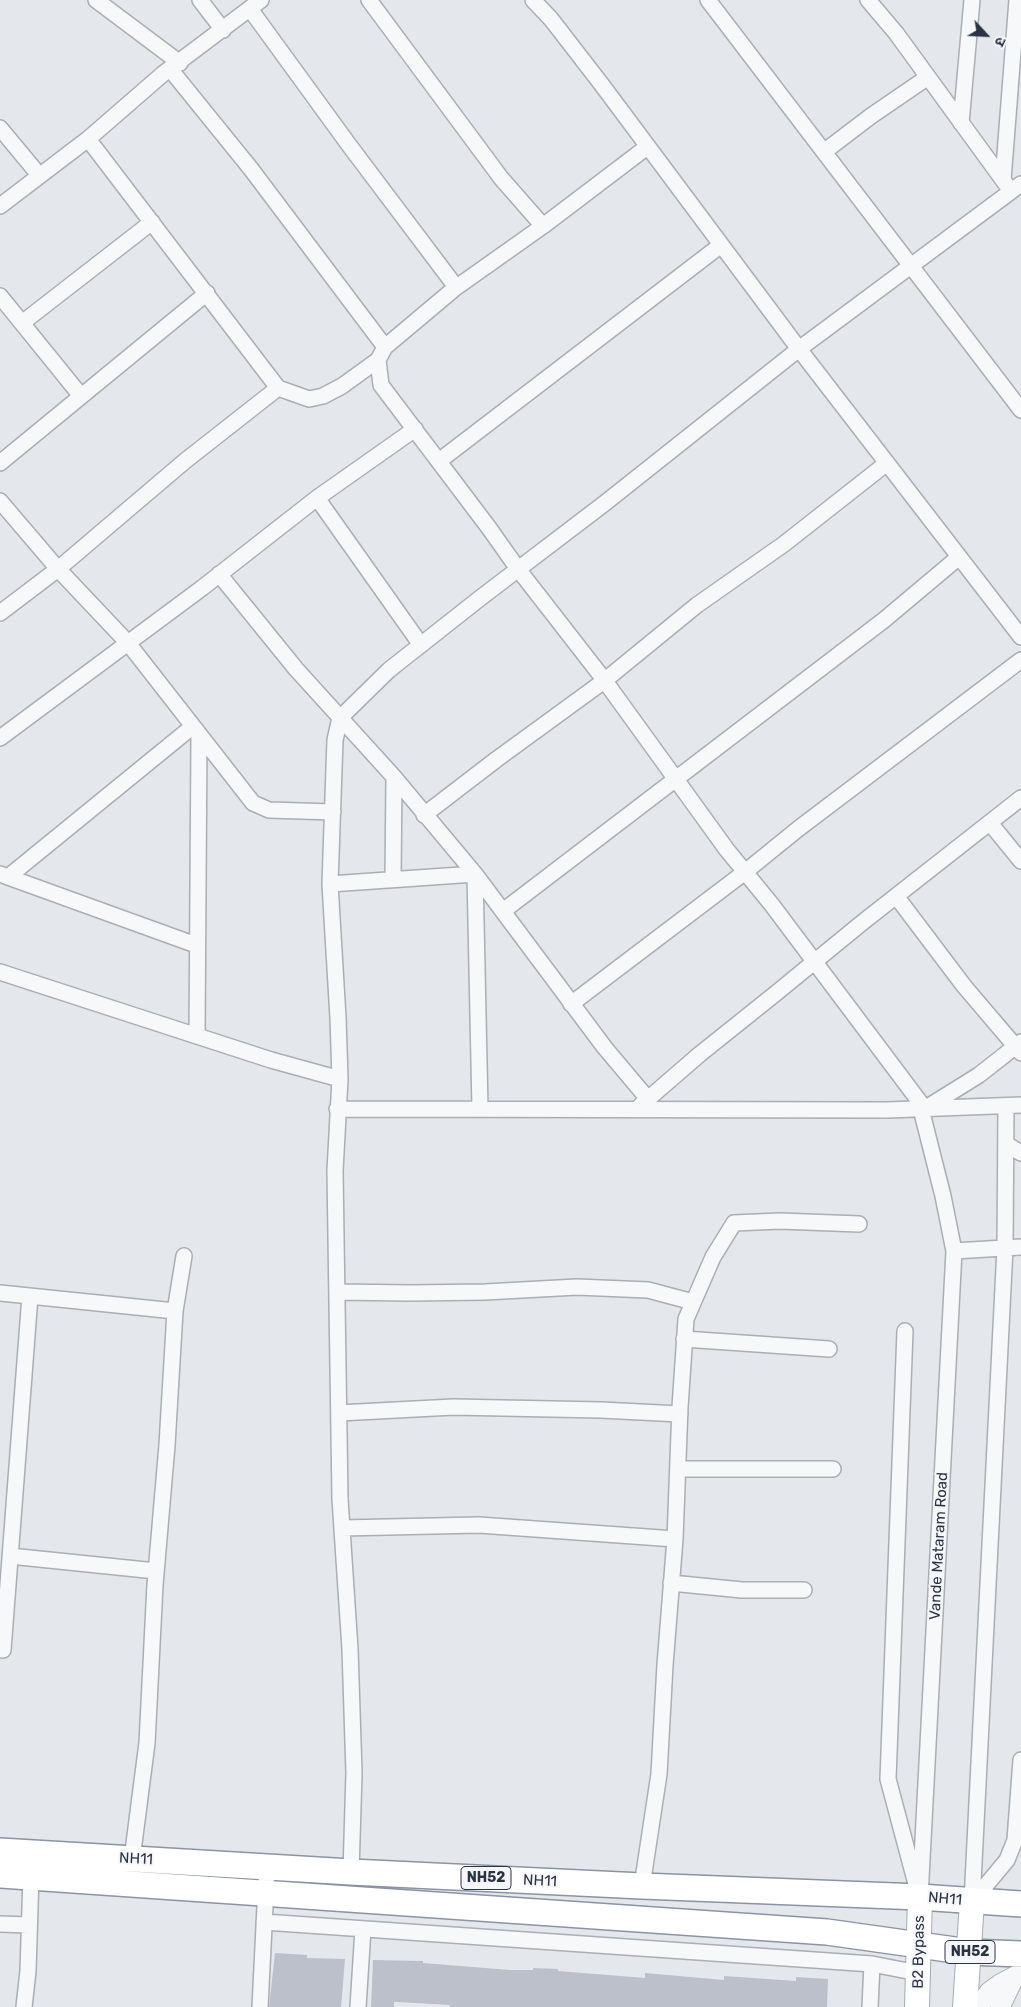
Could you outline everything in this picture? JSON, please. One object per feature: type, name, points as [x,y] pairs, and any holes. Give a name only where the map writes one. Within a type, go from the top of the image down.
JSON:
[{"type":"highway","name":"NH11","points":[[0,1851],[351,1872],[920,1897],[1021,1904]]},
{"type":"highway","name":"NH52","points":[[0,1874],[827,1932],[969,1952],[1019,1969]]},
{"type":"main road","name":"B2 Bypass","points":[[917,2007],[920,1897]]},
{"type":"main road","points":[[965,2007],[972,1902]]},
{"type":"street","points":[[96,0],[175,66],[251,169],[382,354],[381,385],[604,681],[727,850],[816,962],[923,1109]]},
{"type":"street","points":[[200,0],[223,30]]},
{"type":"street","points":[[369,0],[501,178],[543,226]]},
{"type":"street","points":[[533,0],[568,41],[799,349],[1021,637]]},
{"type":"street","points":[[708,0],[1021,410]]},
{"type":"street","points":[[868,0],[961,123],[1012,185]]},
{"type":"street","points":[[961,123],[972,0]]},
{"type":"street","points":[[1012,185],[1017,0]]},
{"type":"street","points":[[0,206],[88,138],[175,66],[256,4],[349,145],[456,287]]},
{"type":"street","points":[[825,151],[928,77]]},
{"type":"street","points":[[0,128],[39,175]]},
{"type":"street","points":[[88,138],[278,388],[309,399],[323,396],[342,386],[382,354],[456,287],[543,226],[647,147]]},
{"type":"street","points":[[351,1872],[353,1744],[350,1649],[342,1528],[337,1292],[336,1171],[340,1079],[330,884],[335,740],[340,718],[389,670],[1012,185]]},
{"type":"street","points":[[22,323],[152,222]]},
{"type":"street","points":[[439,461],[721,245]]},
{"type":"street","points":[[0,463],[207,293]]},
{"type":"street","points":[[0,296],[81,396]]},
{"type":"street","points":[[0,613],[58,570],[185,461],[278,388]]},
{"type":"street","points":[[0,738],[220,574],[317,498],[415,429]]},
{"type":"street","points":[[424,815],[604,681],[697,605],[784,544],[887,463]]},
{"type":"street","points":[[317,498],[421,645]]},
{"type":"street","points":[[0,501],[58,570],[128,643],[253,804],[269,810],[333,812]]},
{"type":"street","points":[[502,911],[884,620],[960,557]]},
{"type":"street","points":[[220,574],[296,669],[394,777],[475,874],[571,1004],[605,1048],[648,1098]]},
{"type":"street","points":[[571,1004],[1021,660]]},
{"type":"street","points":[[4,875],[196,731]]},
{"type":"street","points":[[196,731],[197,1036]]},
{"type":"street","points":[[393,879],[394,777]]},
{"type":"street","points":[[634,1110],[700,1054],[1021,798]]},
{"type":"street","points":[[990,823],[1021,861]]},
{"type":"street","points":[[330,884],[475,874]]},
{"type":"street","points":[[475,874],[480,1109]]},
{"type":"street","points":[[4,875],[196,945]]},
{"type":"street","points":[[896,896],[964,986],[1019,1048],[923,1109]]},
{"type":"street","points":[[0,972],[197,1036],[340,1079]]},
{"type":"street","points":[[338,1110],[923,1109],[1014,1106],[1006,1144],[1005,1248],[972,1902]]},
{"type":"street","name":"Vande Mataram Road","points":[[920,1897],[954,1251],[923,1109]]},
{"type":"street","points":[[1006,1144],[1021,1153]]},
{"type":"street","points":[[642,1886],[659,1774],[675,1539],[686,1319],[713,1257],[734,1222],[780,1221],[859,1224]]},
{"type":"street","points":[[954,1251],[1021,1248]]},
{"type":"street","points":[[132,1859],[147,1743],[156,1571],[167,1445],[175,1310],[184,1256]]},
{"type":"street","points":[[337,1292],[476,1293],[578,1287],[648,1290],[693,1302]]},
{"type":"street","points":[[0,1292],[175,1310]]},
{"type":"street","points":[[3,1650],[30,1296]]},
{"type":"street","points":[[905,1331],[888,1779],[920,1897]]},
{"type":"street","points":[[684,1340],[829,1349]]},
{"type":"street","points":[[339,1413],[453,1407],[602,1410],[680,1414]]},
{"type":"street","points":[[678,1469],[833,1469]]},
{"type":"street","points":[[342,1528],[479,1525],[675,1539]]},
{"type":"street","points":[[10,1556],[156,1571]]},
{"type":"street","points":[[672,1583],[742,1590],[804,1590]]},
{"type":"street","points":[[972,1902],[1007,1860],[1015,1840],[1021,1760]]},
{"type":"street","points":[[260,2007],[267,1866]]},
{"type":"street","points":[[24,2007],[31,1876]]},
{"type":"street","points":[[264,1922],[872,1964],[918,1973]]},
{"type":"street","points":[[0,1924],[29,1925]]},
{"type":"street","points":[[358,2007],[363,1929]]},
{"type":"street","points":[[870,2007],[872,1964]]},
{"type":"street","points":[[978,2007],[989,1992],[1019,1969]]},
{"type":"street","points":[[1000,2007],[1019,1969]]},
{"type":"building","points":[[275,1953],[307,1955],[307,1958],[345,1959],[341,2007],[269,2007]]},
{"type":"building","points":[[373,1960],[423,1961],[423,1963],[510,1970],[533,1970],[533,1968],[558,1969],[558,1971],[645,1978],[645,1973],[724,1980],[724,1976],[796,1981],[796,1977],[828,1979],[827,2007],[449,2007],[450,2005],[394,2002],[394,2007],[371,2007]]}]
